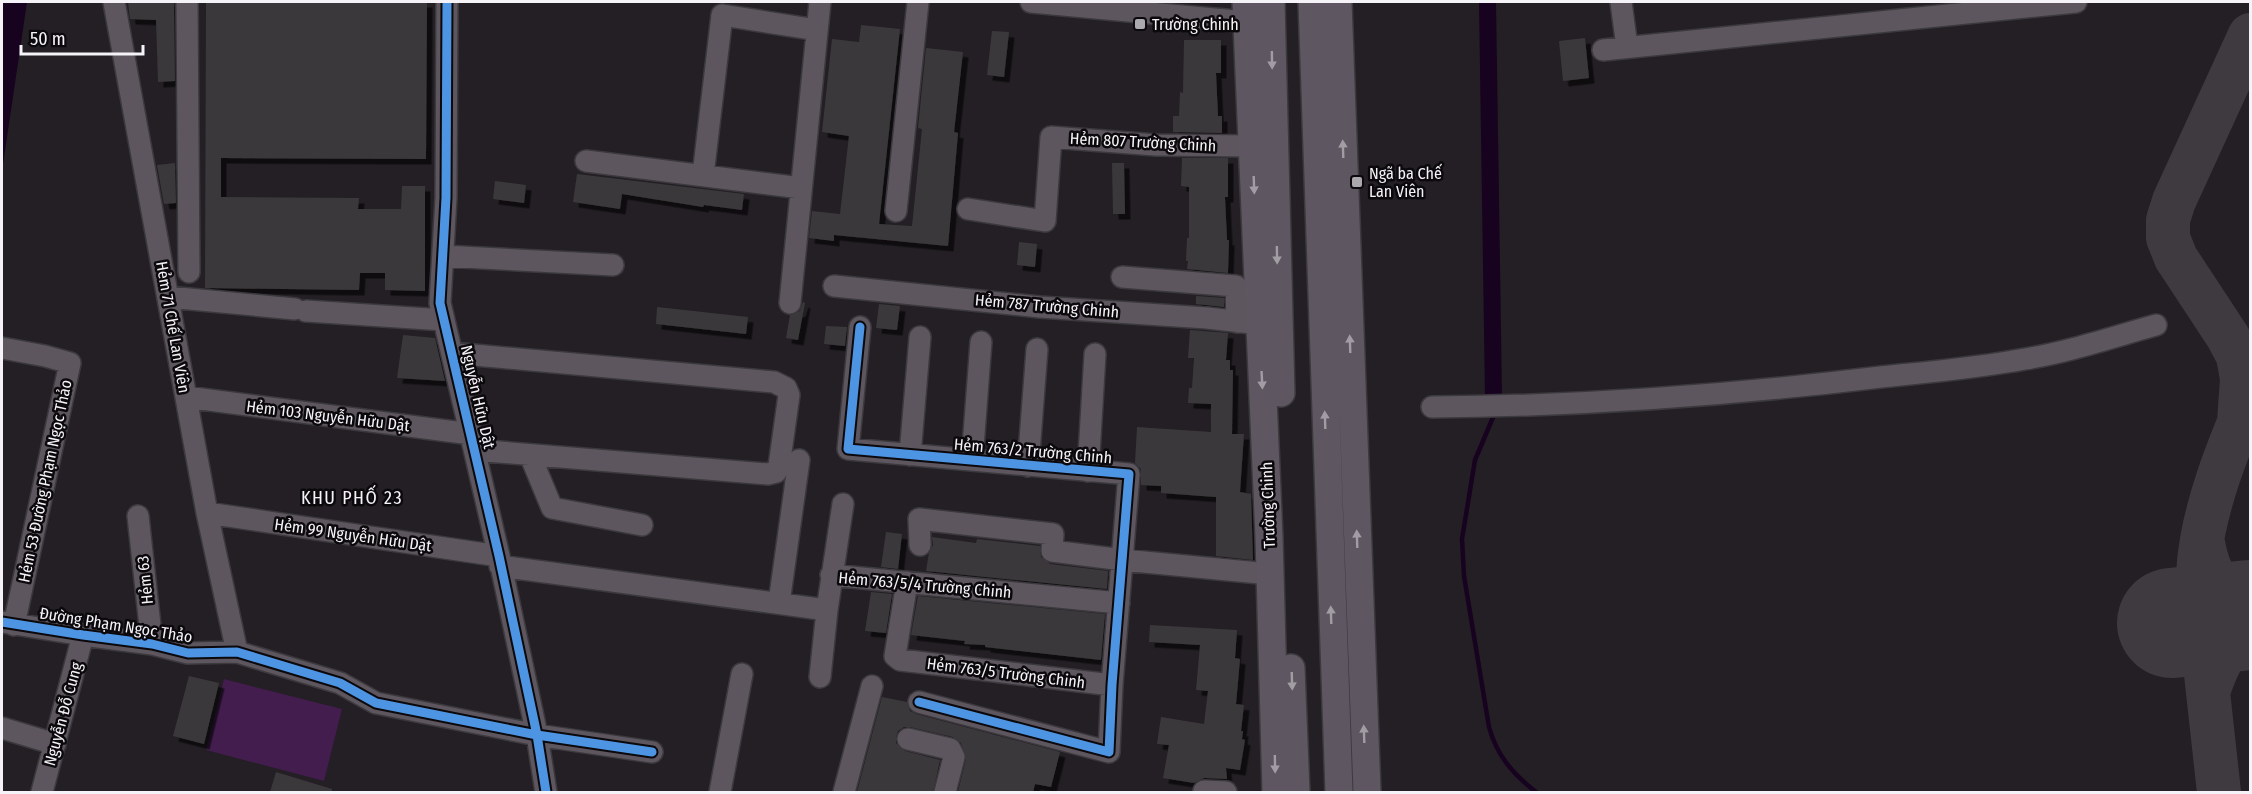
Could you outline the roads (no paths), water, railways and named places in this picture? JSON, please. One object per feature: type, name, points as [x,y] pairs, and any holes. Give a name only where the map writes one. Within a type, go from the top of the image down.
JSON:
[{"type":"main road","name":"Trường Chinh","points":[[1271,2],[1278,299],[1296,792]]},
{"type":"main road","points":[[1312,2],[1339,792]]},
{"type":"main road","points":[[1338,2],[1367,792]]},
{"type":"main road","name":"Trường Chinh","points":[[1246,12],[1252,146],[1248,323],[1270,574],[1276,792]]},
{"type":"main road","points":[[1335,694],[1361,653]]},
{"type":"street","name":"Hẻm 71 Chế Lan Viên","points":[[114,2],[207,513],[237,652]]},
{"type":"street","points":[[187,2],[189,272]]},
{"type":"street","name":"Nguyễn Hữu Dật","points":[[447,2],[446,198],[440,303],[500,561],[537,735],[546,792]]},
{"type":"street","points":[[790,303],[820,2]]},
{"type":"street","points":[[896,211],[918,2]]},
{"type":"street","points":[[1031,2],[1246,12]]},
{"type":"street","points":[[1621,2],[1627,47]]},
{"type":"street","points":[[1603,50],[2076,2]]},
{"type":"street","points":[[704,175],[722,15],[817,30]]},
{"type":"street","name":"Hẻm 807 Trường Chinh","points":[[968,209],[1045,221],[1051,137],[1156,145],[1252,146]]},
{"type":"street","points":[[586,161],[801,188]]},
{"type":"street","points":[[443,256],[613,265]]},
{"type":"street","points":[[1122,277],[1236,286],[1248,323]]},
{"type":"street","name":"Hẻm 787 Trường Chinh","points":[[834,286],[1040,307],[1248,323]]},
{"type":"street","points":[[168,297],[300,310],[444,320]]},
{"type":"street","points":[[1432,407],[1483,407],[1685,396],[1807,386],[2025,359],[2069,350],[2156,325]]},
{"type":"street","name":"Hẻm 763/2 Trường Chinh","points":[[860,327],[848,449],[1129,474],[1123,560]]},
{"type":"street","points":[[910,455],[920,337]]},
{"type":"street","points":[[972,460],[981,342]]},
{"type":"street","name":"Hẻm 53 Đường Phạm Ngọc Thảo","points":[[2,348],[70,363],[8,623]]},
{"type":"street","points":[[1028,466],[1037,349]]},
{"type":"street","name":"Hẻm 103 Nguyễn Hữu Dật","points":[[186,397],[473,442],[530,454],[768,474],[776,472],[779,466],[789,395],[786,388],[774,382],[452,352]]},
{"type":"street","points":[[1088,471],[1095,354]]},
{"type":"street","points":[[530,454],[552,507],[642,525]]},
{"type":"street","points":[[778,603],[799,460]]},
{"type":"street","points":[[831,575],[843,504]]},
{"type":"street","name":"Hẻm 99 Nguyễn Hữu Dật","points":[[207,513],[500,561],[827,610]]},
{"type":"street","name":"Hẻm 63","points":[[138,516],[152,644]]},
{"type":"street","points":[[920,544],[919,519],[1053,534],[1052,551],[1270,574]]},
{"type":"street","points":[[919,702],[1109,752],[1112,686],[1123,560]]},
{"type":"street","name":"Hẻm 763/5/4 Trường Chinh","points":[[820,677],[831,575],[1119,603]]},
{"type":"street","name":"Hẻm 763/5 Trường Chinh","points":[[907,582],[895,656],[900,660],[1112,686]]},
{"type":"street","name":"Đường Phạm Ngọc Thảo","points":[[8,623],[152,644],[188,653],[237,652],[340,683],[376,703],[537,735],[652,753]]},
{"type":"street","name":"Nguyễn Đỗ Cung","points":[[42,792],[83,635]]},
{"type":"street","points":[[720,792],[742,674]]},
{"type":"street","points":[[844,792],[872,687]]},
{"type":"street","points":[[2,728],[55,744]]},
{"type":"street","points":[[908,739],[950,749],[954,757],[945,792]]},
{"type":"street","points":[[1204,791],[1226,792]]},
{"type":"waterway","points":[[1494,415],[1475,460],[1462,539],[1464,576],[1492,737],[1507,764],[1536,792]]},
{"type":"place","name":"Trường Chinh","points":[[1140,24]]},
{"type":"place","name":"Ngã ba Chế Lan Viên","points":[[1357,182]]},
{"type":"district","name":"KHU PHỐ 23","points":[[352,498]]}]
